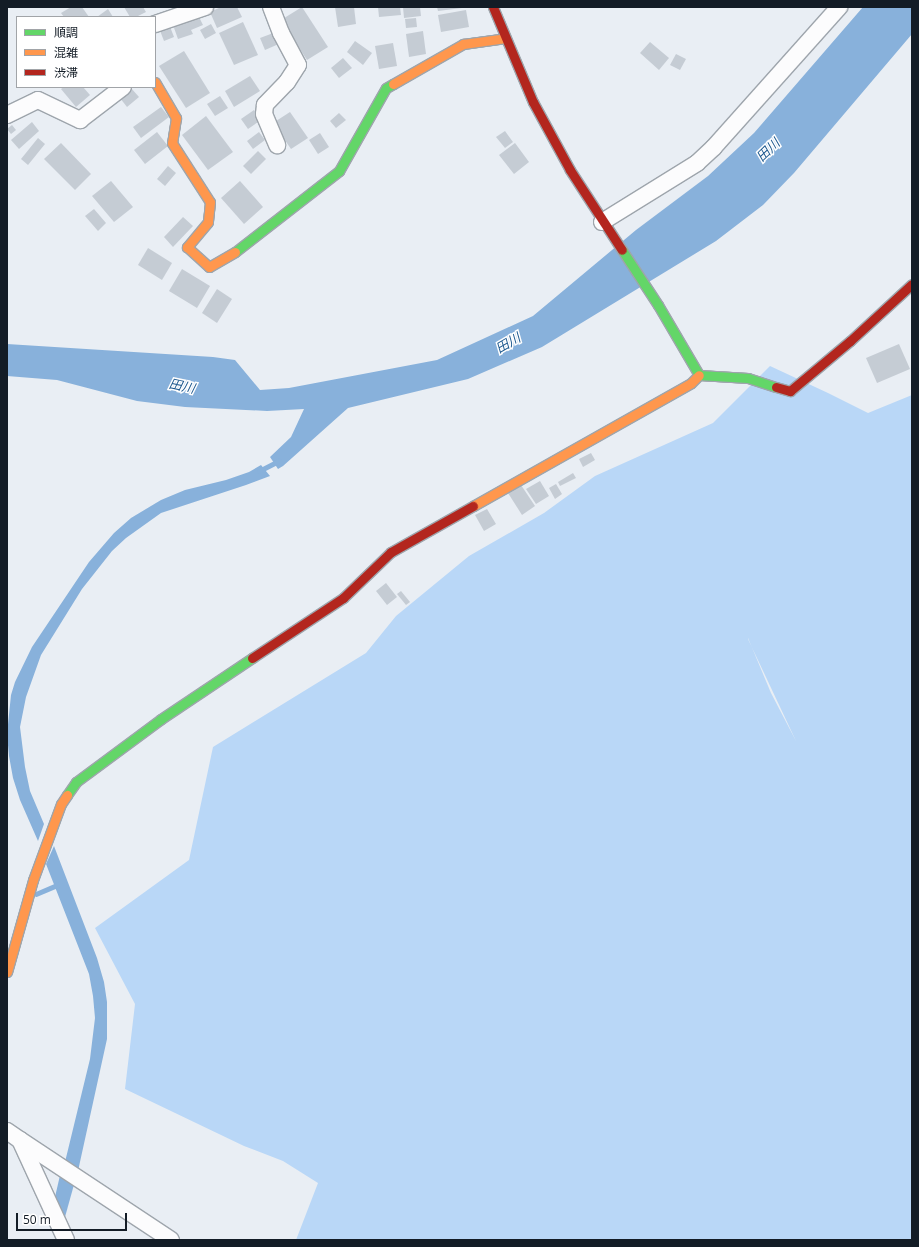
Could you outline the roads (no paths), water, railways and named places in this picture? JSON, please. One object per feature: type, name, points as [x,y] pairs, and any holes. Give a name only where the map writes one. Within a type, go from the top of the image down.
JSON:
[{"type":"street","points":[[156,24],[205,7]]},
{"type":"street","points":[[271,7],[281,33],[298,65],[287,82],[265,105],[264,114],[277,145]]},
{"type":"street","points":[[494,7],[533,102],[570,170],[658,305],[699,375]]},
{"type":"street","points":[[604,224],[697,163],[714,147],[839,7]]},
{"type":"street","points":[[156,84],[176,118],[172,143],[210,202],[208,222],[187,247],[209,266],[242,248],[339,171],[386,88],[463,44],[506,38]]},
{"type":"street","points":[[7,115],[38,100],[80,120],[122,88]]},
{"type":"street","points":[[7,972],[33,880],[61,804],[76,782],[161,719],[343,598],[391,552],[691,383],[699,375],[748,378],[790,390],[850,341],[912,284]]},
{"type":"street","points":[[7,1131],[171,1240]]},
{"type":"street","points":[[20,1140],[65,1239]]},
{"type":"water","name":"田川","points":[[863,7],[912,7],[912,34],[794,173],[763,205],[716,241],[542,347],[468,379],[348,408],[278,469],[270,457],[291,437],[304,409],[267,411],[185,407],[137,401],[57,380],[7,376],[7,344],[213,357],[235,360],[260,390],[289,388],[437,360],[533,316],[636,230],[708,176],[754,133]]},
{"type":"water","points":[[261,465],[270,476],[161,513],[126,538],[112,551],[82,589],[41,655],[26,697],[20,727],[25,767],[30,791],[44,824],[38,841],[20,800],[13,778],[7,734],[11,695],[15,682],[32,647],[89,562],[114,533],[131,518],[161,500],[185,490],[226,480],[249,472]]},
{"type":"water","points":[[54,846],[97,958],[104,982],[107,1002],[107,1039],[78,1171],[65,1162],[90,1059],[95,1018],[89,974],[46,864]]},
{"type":"water","points":[[61,1171],[75,1181],[65,1217],[55,1197]]},
{"type":"waterway","points":[[259,471],[279,461]]},
{"type":"waterway","points":[[36,894],[60,884]]}]
